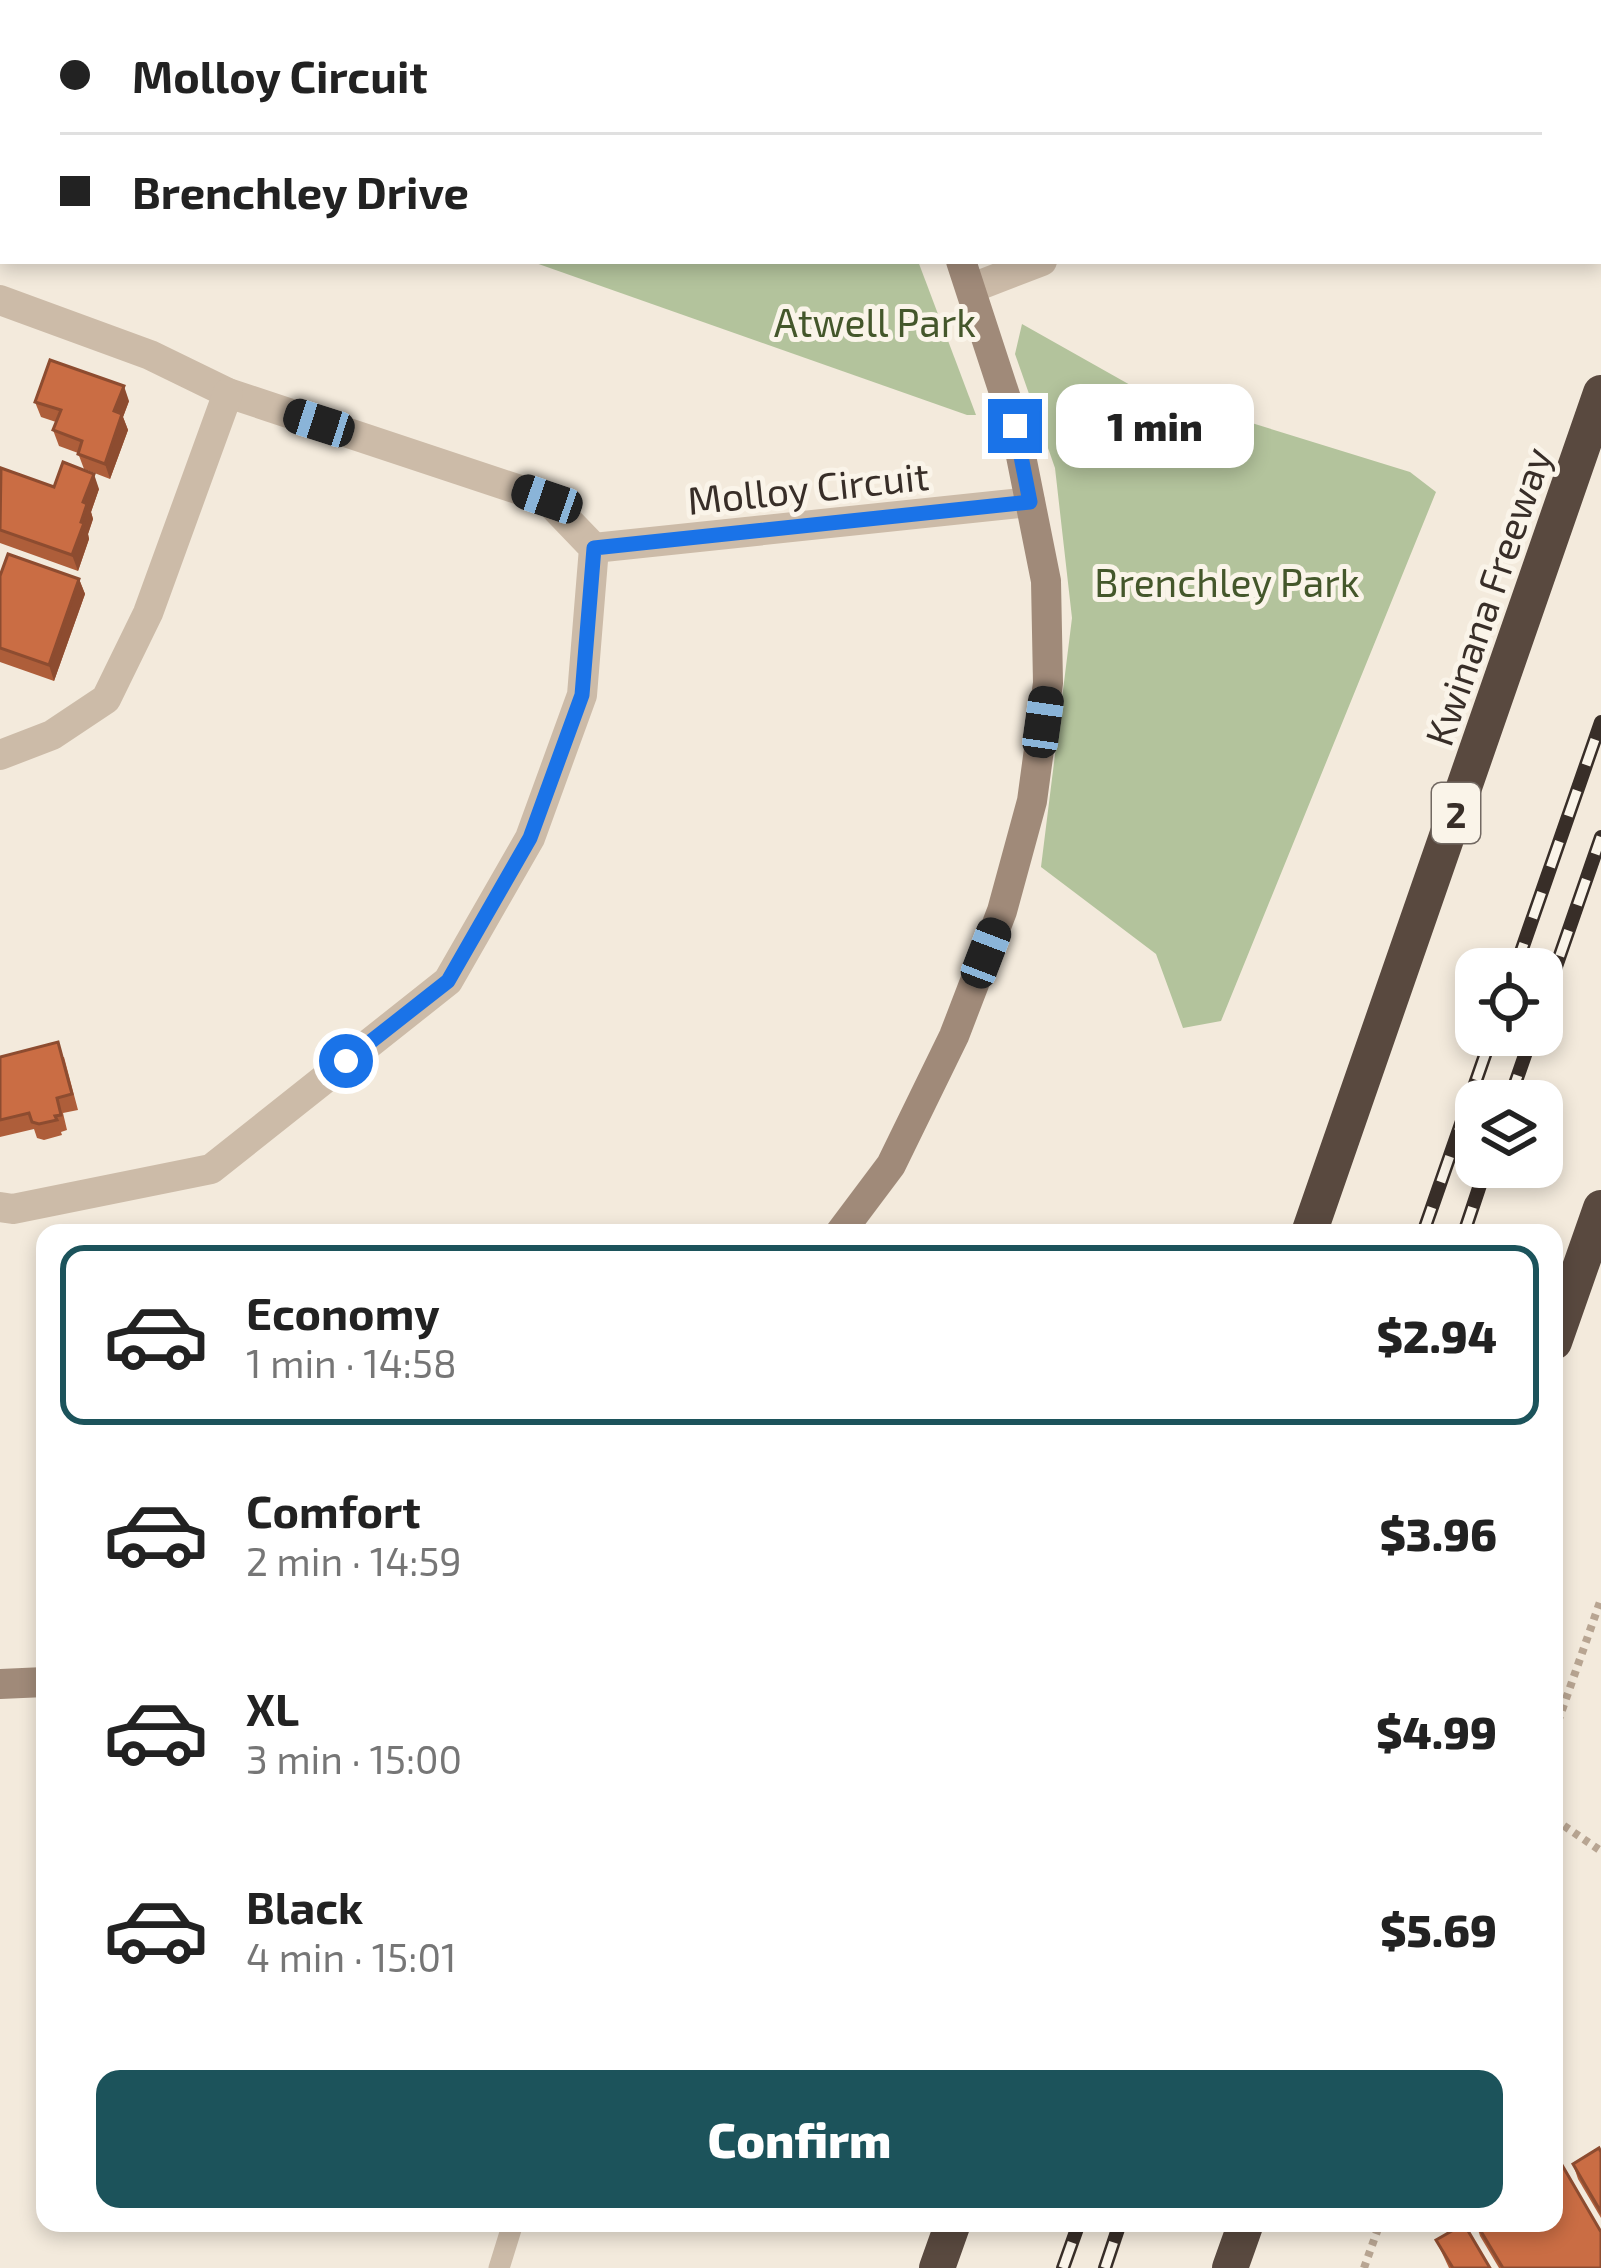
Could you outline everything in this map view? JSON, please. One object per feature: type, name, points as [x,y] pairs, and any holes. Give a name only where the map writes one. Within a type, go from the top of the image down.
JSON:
[{"type":"highway","name":"Kwinana Freeway","points":[[1313,1224],[1601,393]]},
{"type":"highway","points":[[1563,1316],[1601,1208]]},
{"type":"highway","points":[[937,2268],[950,2232]]},
{"type":"highway","points":[[1231,2268],[1243,2232]]},
{"type":"street","points":[[847,1224],[891,1165],[954,1036],[1002,911],[1032,801],[1048,683],[1046,581],[1015,426],[967,275],[1026,264]]},
{"type":"street","points":[[0,300],[150,355],[228,393],[547,499],[594,548],[582,695],[530,838],[448,981],[211,1169],[13,1209],[0,1207]]},
{"type":"street","points":[[0,755],[52,735],[106,699],[148,613],[228,393]]},
{"type":"street","name":"Molloy Circuit","points":[[594,548],[1030,502]]},
{"type":"street","points":[[0,1684],[36,1682]]},
{"type":"lane","points":[[499,2268],[510,2232]]},
{"type":"path","points":[[1563,1707],[1601,1599]]},
{"type":"path","points":[[1563,1825],[1601,1851]]},
{"type":"path","points":[[1364,2268],[1377,2232]]},
{"type":"green space","name":"Atwell Park","points":[[539,264],[919,264],[976,415]]},
{"type":"green space","name":"Brenchley Park","points":[[1022,324],[1132,386],[1410,472],[1436,492],[1221,1021],[1183,1028],[1156,954],[1041,867],[1072,618],[1055,468],[1015,354]]},
{"type":"building","points":[[50,360],[124,386],[114,411],[122,414],[105,464],[78,454],[82,441],[53,430],[61,410],[35,402]]},
{"type":"building","points":[[63,462],[94,474],[72,555],[0,530],[1,468],[54,487]]},
{"type":"building","points":[[8,554],[79,579],[49,665],[0,648],[0,576]]},
{"type":"building","points":[[58,1042],[72,1094],[57,1098],[61,1115],[39,1124],[32,1122],[29,1113],[0,1120],[0,1057]]},
{"type":"building","points":[[1599,2148],[1601,2152],[1601,2212],[1573,2164]]},
{"type":"building","points":[[1563,2167],[1601,2232],[1601,2268],[1503,2268],[1481,2232],[1563,2232]]},
{"type":"building","points":[[1450,2232],[1469,2232],[1490,2268],[1453,2268],[1436,2240]]},
{"type":"railway","points":[[1522,948],[1601,722]]},
{"type":"railway","points":[[1562,948],[1601,837]]},
{"type":"railway","points":[[1426,1224],[1485,1056]]},
{"type":"railway","points":[[1516,1080],[1525,1056]]},
{"type":"railway","points":[[1467,1224],[1479,1188]]},
{"type":"railway","points":[[1063,2268],[1076,2232]]},
{"type":"railway","points":[[1105,2268],[1117,2232]]},
{"type":"route","points":[[346,1061],[448,981],[530,838],[582,695],[594,548],[1030,502],[1015,426]]}]
